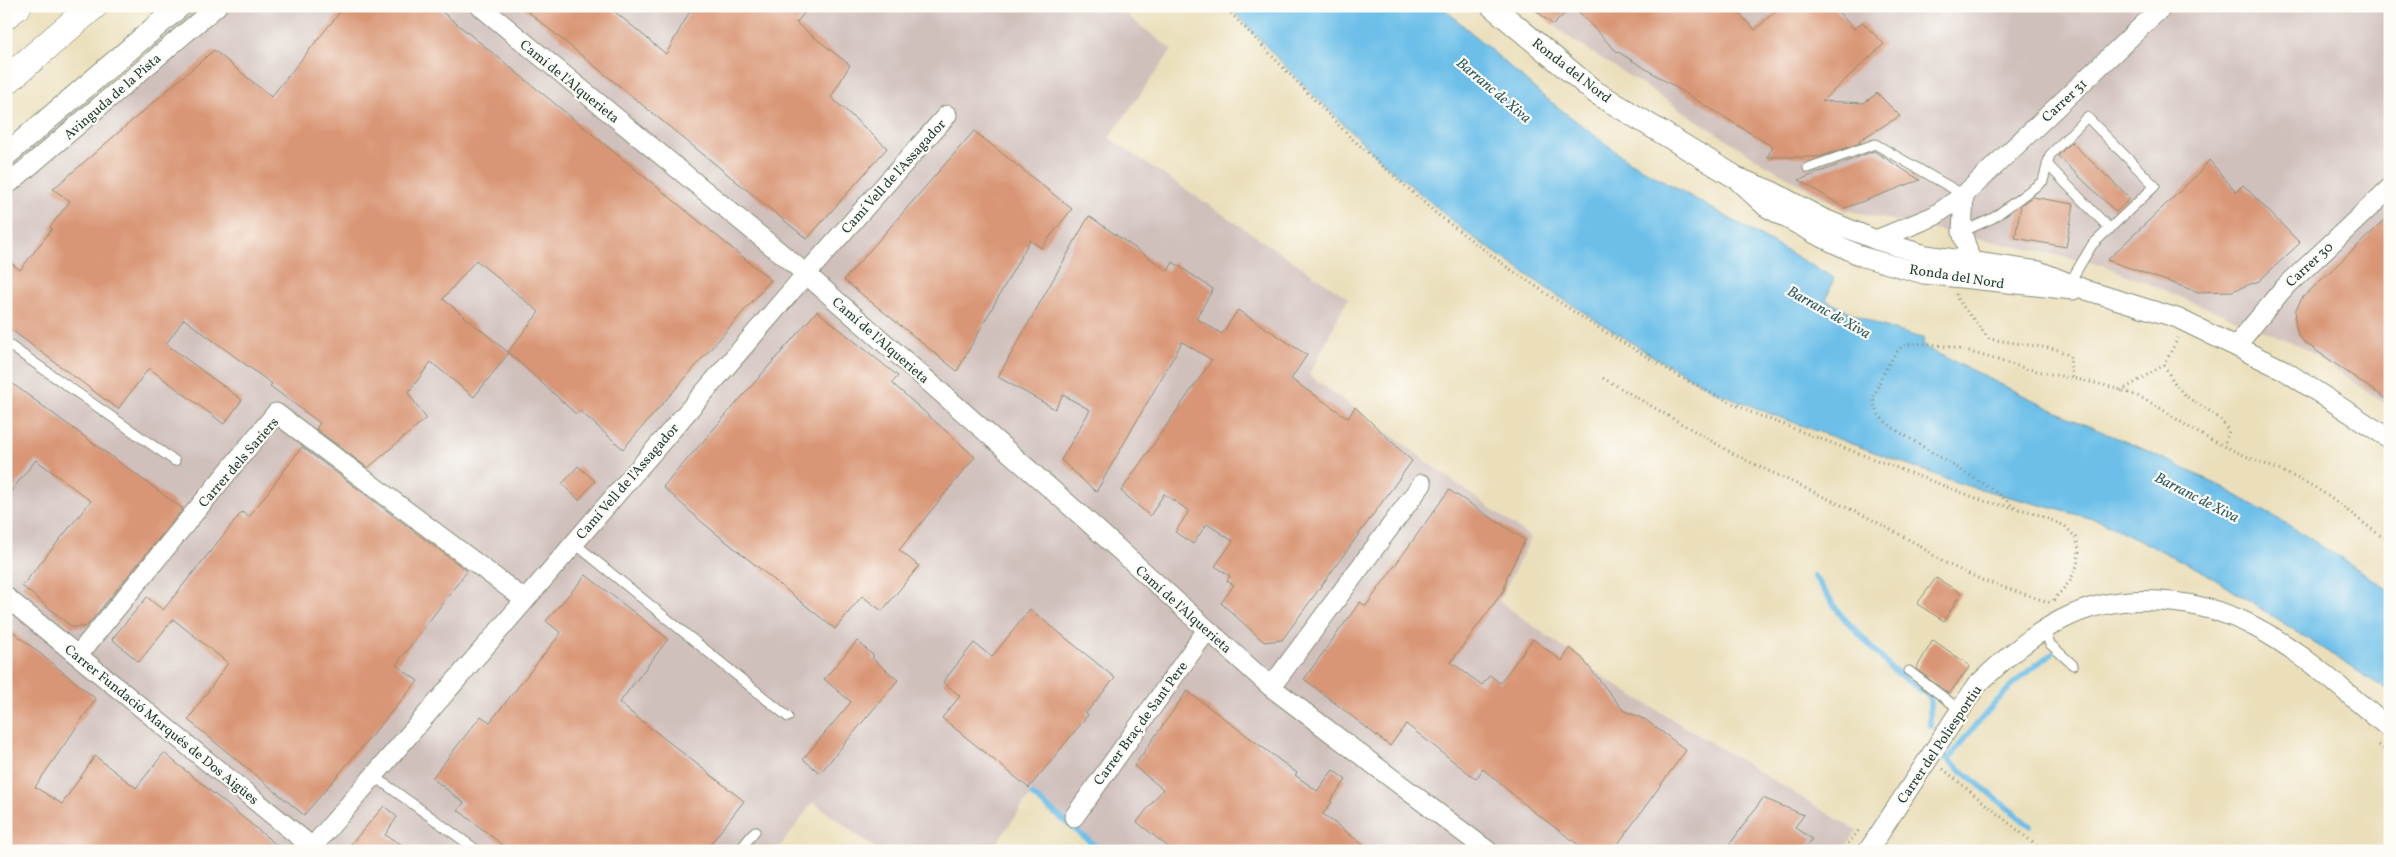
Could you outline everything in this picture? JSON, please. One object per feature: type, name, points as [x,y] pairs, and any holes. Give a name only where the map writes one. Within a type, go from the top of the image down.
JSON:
[{"type":"highway","points":[[6,16],[17,6]]},
{"type":"highway","points":[[6,81],[93,6]]},
{"type":"street","name":"Avinguda de la Pista","points":[[6,155],[180,6]]},
{"type":"street","name":"Camí de l'Alquerieta","points":[[480,6],[806,274],[1084,518],[1271,687],[1488,851]]},
{"type":"street","name":"Ronda del Nord","points":[[1492,6],[1595,92],[1732,175],[1772,191],[1822,218],[1876,240],[1926,256],[2039,271],[2089,290],[2186,322],[2282,369],[2390,439]]},
{"type":"street","name":"Carrer 31","points":[[1876,240],[1934,216],[1964,195],[2163,6]]},
{"type":"street","name":"Avinguda de la Pista","points":[[6,186],[212,9]]},
{"type":"street","points":[[54,145],[93,81]]},
{"type":"street","points":[[39,127],[109,98]]},
{"type":"street","name":"Camí Vell de l'Assagador","points":[[313,850],[574,543],[947,114]]},
{"type":"street","name":"Ronda del Nord","points":[[1732,175],[1766,207],[1815,234],[1863,257],[1924,274],[2035,287],[2089,290]]},
{"type":"street","name":"Carrer 30","points":[[2236,346],[2282,290],[2390,188]]},
{"type":"street","points":[[1964,195],[1962,232],[1971,262]]},
{"type":"street","name":"Carrer dels Sariers","points":[[78,656],[276,413],[525,600]]},
{"type":"street","points":[[1271,687],[1422,484]]},
{"type":"street","name":"Carrer Fundació Marqués de Dos Aigües","points":[[6,597],[313,850]]},
{"type":"street","name":"Carrer del Poliesportiu","points":[[1868,851],[1959,709],[1976,686],[1999,664],[2044,630],[2064,618],[2096,607],[2129,602],[2164,601],[2196,605],[2226,613],[2257,628],[2285,645],[2390,729]]},
{"type":"street","name":"Carrer Braç de Sant Pere","points":[[1074,817],[1207,630]]},
{"type":"lane","points":[[1962,232],[1993,218],[2043,181],[2050,154],[2087,117],[2155,186],[2092,245],[2070,282]]},
{"type":"lane","points":[[1808,168],[1874,144],[1964,195]]},
{"type":"lane","points":[[2047,164],[2110,228]]},
{"type":"lane","points":[[6,343],[174,461]]},
{"type":"lane","points":[[574,543],[788,717]]},
{"type":"lane","points":[[2044,630],[2050,644],[2073,665]]},
{"type":"lane","points":[[1909,671],[1959,709]]},
{"type":"lane","points":[[374,776],[478,851]]},
{"type":"lane","points":[[739,851],[755,831]]},
{"type":"path","points":[[1224,6],[1349,136],[1438,215],[1507,267],[1592,324],[1684,379],[1750,412],[1984,501],[2032,512],[2065,526],[2076,538],[2079,550],[2077,566],[2070,581],[2045,611],[2044,630]]},
{"type":"path","points":[[1951,277],[1958,300],[1990,339],[2056,349],[2070,356],[2072,378]]},
{"type":"path","points":[[2121,391],[2164,365],[2186,322]]},
{"type":"path","points":[[2016,509],[1998,494],[1955,469],[1883,420],[1876,411],[1874,398],[1877,388],[1896,352],[1902,346],[1924,343],[1963,350],[2036,372],[2072,378],[2136,395],[2204,436],[2309,484],[2381,536],[2390,539]]},
{"type":"path","points":[[2164,365],[2172,381],[2189,398],[2219,416],[2229,431],[2224,445]]},
{"type":"path","points":[[1603,378],[1739,457],[1869,518],[1917,544],[1943,562],[1982,580],[2051,603]]},
{"type":"path","points":[[2375,742],[2390,754]]},
{"type":"path","points":[[1929,756],[2002,819],[2043,851]]},
{"type":"path","points":[[1842,851],[1862,825]]},
{"type":"shaded area","points":[[199,6],[1115,6],[1172,50],[1109,138],[1348,298],[1309,375],[1531,538],[1499,601],[1609,681],[1857,831],[1841,851],[1103,851],[1031,794],[991,851],[879,851],[813,802],[777,851],[6,851],[6,170]]},
{"type":"shaded area","points":[[1531,6],[2390,6],[2390,407],[2301,346],[2102,265],[1845,210],[1763,163],[1567,36]]},
{"type":"water","name":"Barranc de Xiva","points":[[1228,6],[1441,6],[1543,96],[1627,160],[1834,278],[1826,300],[1873,322],[1923,338],[1924,347],[2072,419],[2148,451],[2216,484],[2287,524],[2390,590],[2390,692],[2204,572],[2101,521],[1961,484],[1776,416],[1717,392],[1651,355],[1555,294],[1467,233],[1384,163],[1304,86]]},
{"type":"building","points":[[345,6],[435,6],[771,280],[623,449],[579,410],[576,414],[508,352],[539,312],[476,260],[443,299],[509,353],[474,397],[431,362],[408,393],[426,418],[368,468],[316,429],[320,423],[270,386],[272,384],[184,319],[166,344],[242,400],[224,424],[149,368],[118,409],[6,326],[6,259],[20,270],[52,229],[50,227],[70,201],[53,189],[214,50],[271,97]]},
{"type":"building","points":[[521,6],[608,6],[666,54],[693,6],[810,6],[796,23],[850,65],[831,97],[887,148],[807,239]]},
{"type":"building","points":[[1531,6],[1573,6],[1553,25]]},
{"type":"building","points":[[1573,6],[1732,6],[1755,30],[1781,6],[1833,6],[1854,29],[1862,22],[1884,44],[1822,101],[1864,103],[1877,93],[1900,116],[1858,141],[1861,143],[1819,157],[1767,157],[1773,147],[1615,50]]},
{"type":"building","points":[[974,131],[1072,209],[1041,248],[1030,240],[957,371],[844,280]]},
{"type":"building","points":[[2071,142],[2130,198],[2116,212],[2058,156]]},
{"type":"building","points":[[1874,151],[1920,180],[1845,208],[1799,180]]},
{"type":"building","points":[[2209,160],[2236,192],[2243,185],[2300,243],[2259,281],[2232,291],[2198,292],[2107,260],[2198,174]]},
{"type":"building","points":[[2032,197],[2074,204],[2066,247],[2015,238],[2021,205]]},
{"type":"building","points":[[2390,215],[2390,402],[2304,342],[2298,335],[2295,321],[2296,309],[2302,298]]},
{"type":"building","points":[[1089,216],[1168,271],[1173,262],[1213,289],[1196,318],[1222,334],[1238,310],[1307,355],[1291,379],[1348,418],[1355,407],[1412,461],[1282,640],[1264,642],[1221,603],[1234,585],[1227,581],[1230,576],[1215,566],[1233,541],[1207,524],[1193,544],[1175,532],[1189,511],[1164,494],[1150,516],[1121,491],[1212,360],[1182,342],[1096,492],[1061,460],[1090,410],[1063,395],[1055,409],[998,377]]},
{"type":"building","points":[[817,311],[898,376],[892,383],[975,457],[899,550],[919,566],[882,611],[862,596],[835,629],[703,523],[663,487]]},
{"type":"building","points":[[6,379],[183,509],[86,627],[72,627],[22,586],[91,501],[36,460],[6,497]]},
{"type":"building","points":[[302,447],[467,571],[396,665],[418,681],[304,815],[188,720],[228,663],[173,619],[139,662],[112,639],[147,597],[163,610],[242,512],[249,517]]},
{"type":"building","points":[[578,466],[595,481],[579,500],[562,484]]},
{"type":"building","points":[[1449,490],[1525,540],[1507,577],[1504,590],[1451,662],[1482,685],[1490,675],[1500,683],[1533,639],[1562,661],[1570,648],[1582,658],[1623,710],[1646,720],[1686,750],[1613,851],[1587,851],[1530,809],[1483,769],[1476,779],[1406,724],[1390,746],[1304,679],[1360,602],[1366,606]]},
{"type":"building","points":[[586,575],[668,639],[619,703],[744,801],[705,851],[510,851],[458,810],[464,803],[432,778],[481,716],[490,722],[561,633],[546,621]]},
{"type":"building","points":[[1936,578],[1961,593],[1944,621],[1917,604]]},
{"type":"building","points":[[1030,609],[1115,678],[1086,713],[1088,715],[1029,788],[942,718],[960,696],[943,682],[974,643],[992,657]]},
{"type":"building","points":[[6,626],[96,699],[35,787],[62,804],[95,756],[136,788],[164,753],[284,851],[6,851]]},
{"type":"building","points":[[1933,640],[1970,666],[1949,694],[1916,669]]},
{"type":"building","points":[[857,641],[874,656],[872,658],[898,680],[820,773],[803,759],[851,702],[824,679]]},
{"type":"building","points":[[1187,691],[1297,773],[1295,775],[1317,791],[1333,770],[1346,780],[1323,814],[1371,851],[1173,851],[1137,822],[1163,789],[1134,766]]},
{"type":"building","points":[[1763,798],[1804,815],[1795,827],[1812,839],[1803,851],[1725,851]]},
{"type":"building","points":[[384,806],[397,817],[385,835],[413,851],[345,851]]},
{"type":"waterway","points":[[1814,576],[1840,614],[1893,670],[1930,697],[1930,726]]},
{"type":"waterway","points":[[1948,759],[1983,716],[2009,689],[2022,676],[2052,654]]},
{"type":"waterway","points":[[1946,758],[2030,826]]},
{"type":"waterway","points":[[1032,795],[1102,851]]}]
